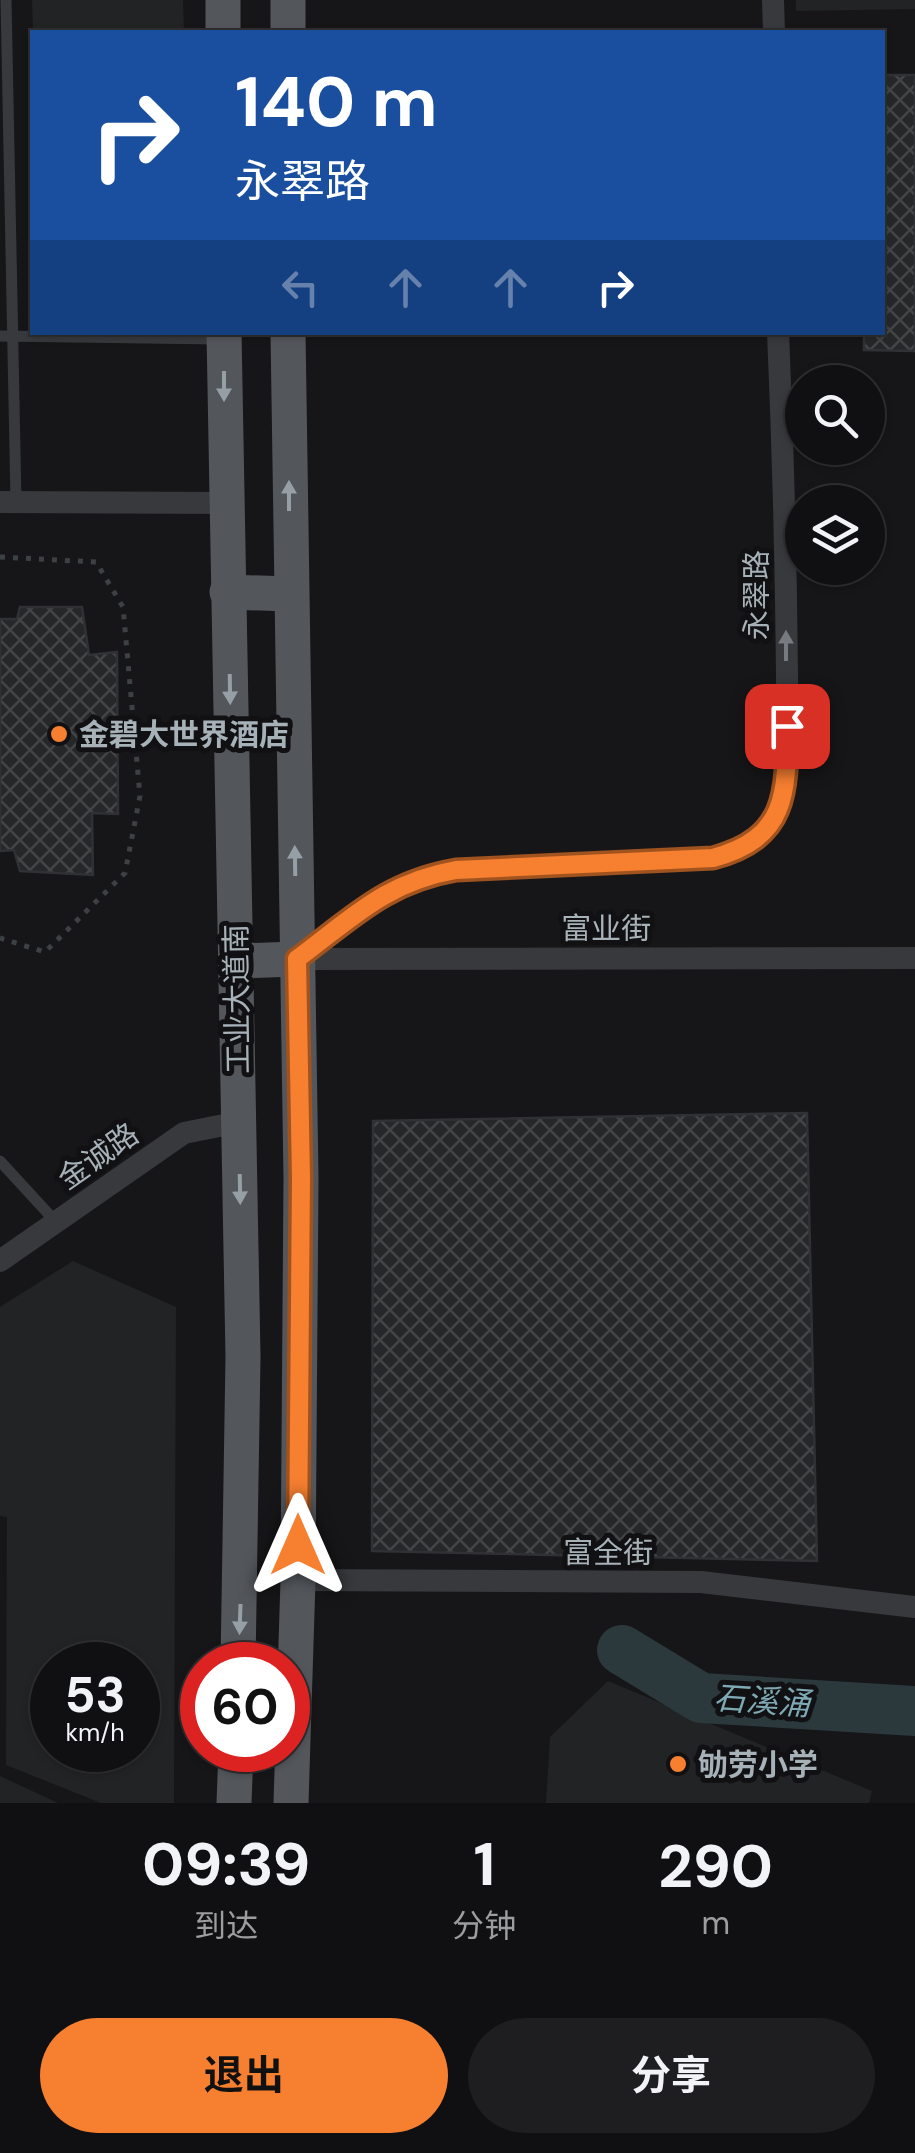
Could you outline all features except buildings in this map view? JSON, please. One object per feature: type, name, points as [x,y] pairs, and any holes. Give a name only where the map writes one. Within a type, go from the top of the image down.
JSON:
[{"type":"main road","points":[[223,0],[223,30]]},
{"type":"main road","points":[[288,0],[288,30]]},
{"type":"main road","points":[[288,335],[301,1178],[298,1580],[291,1803]]},
{"type":"main road","name":"工业大道南","points":[[224,336],[239,1122],[243,1500],[239,1642]]},
{"type":"main road","points":[[227,592],[290,594]]},
{"type":"main road","points":[[236,961],[297,959]]},
{"type":"main road","points":[[234,1803],[235,1772]]},
{"type":"street","points":[[773,0],[774,30]]},
{"type":"street","name":"永翠路","points":[[297,959],[373,901],[404,883],[433,874],[713,858],[758,840],[776,815],[787,761],[786,517],[778,335]]},
{"type":"street","points":[[8,502],[225,502]]},
{"type":"street","name":"富业街","points":[[297,959],[915,958]]},
{"type":"street","name":"金诚路","points":[[0,1261],[184,1133],[239,1122]]},
{"type":"street","name":"富全街","points":[[298,1580],[700,1582],[915,1607]]},
{"type":"lane","points":[[6,0],[8,502]]},
{"type":"lane","points":[[7,336],[224,336]]},
{"type":"lane","points":[[0,1160],[56,1222]]},
{"type":"path","points":[[0,556],[96,562],[122,607],[140,796],[125,874],[45,952],[0,938]]},
{"type":"shaded area","points":[[32,0],[183,0],[184,30],[33,30]]},
{"type":"shaded area","points":[[796,0],[915,0],[915,9],[796,11]]},
{"type":"shaded area","points":[[73,1261],[176,1307],[174,1803],[101,1803],[6,1765],[7,1517],[0,1516],[0,1307]]},
{"type":"shaded area","name":"劬劳小学","points":[[608,1681],[872,1791],[869,1803],[546,1803],[550,1737]]},
{"type":"shaded area","points":[[0,1776],[58,1803],[0,1803]]},
{"type":"waterway","name":"石溪涌","points":[[622,1650],[701,1698],[915,1711]]},
{"type":"place","name":"金碧大世界酒店","points":[[59,734]]},
{"type":"place","name":"劬劳小学","points":[[678,1764]]},
{"type":"route","points":[[298,1545],[301,1178],[297,959],[373,901],[404,883],[433,874],[713,858],[741,850],[758,840],[776,815],[787,761],[787,726]]}]
